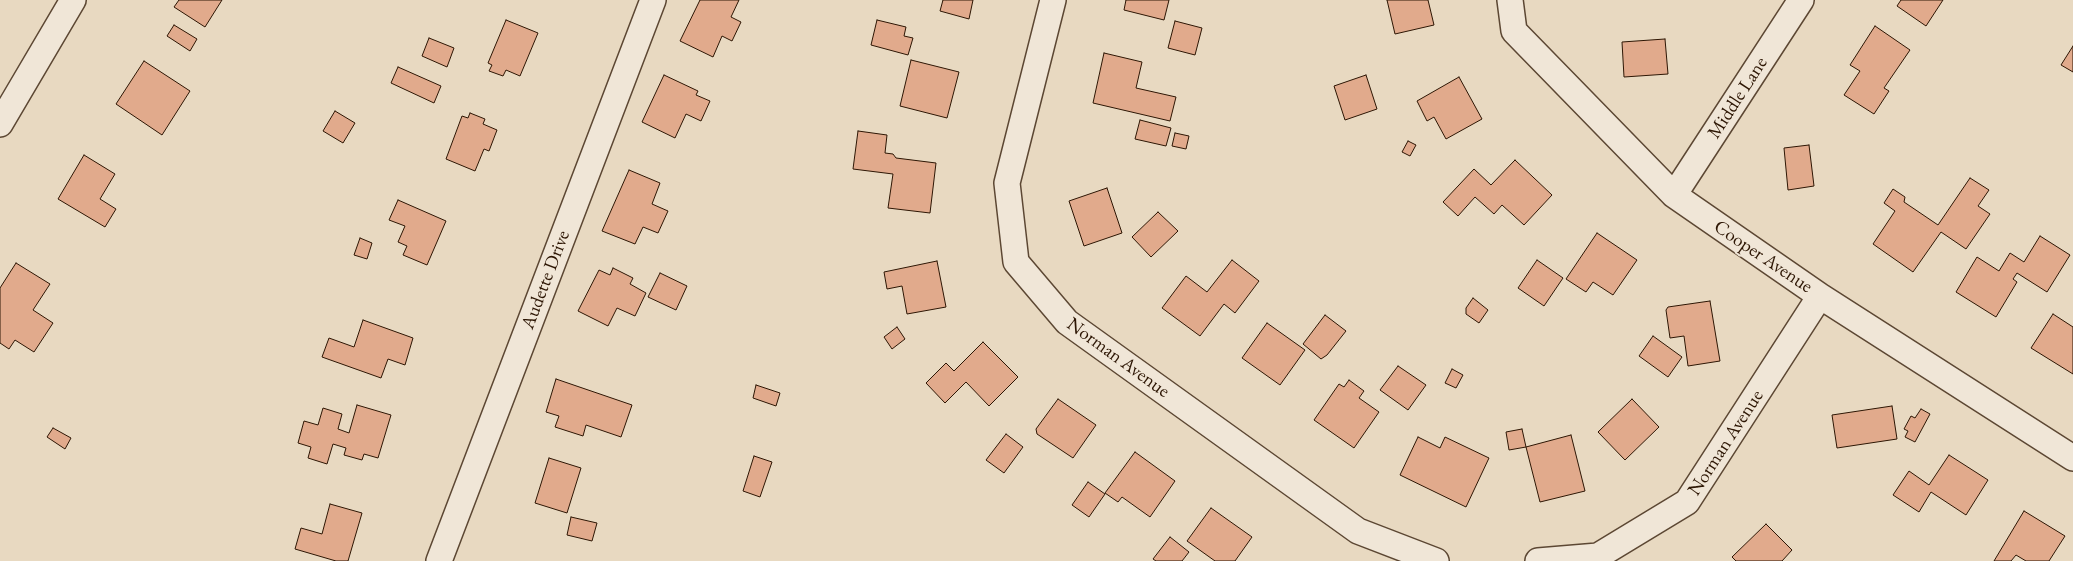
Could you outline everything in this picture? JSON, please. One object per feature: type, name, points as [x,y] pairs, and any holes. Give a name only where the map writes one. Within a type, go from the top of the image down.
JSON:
[{"type":"street","points":[[0,124],[73,0]]},
{"type":"street","name":"Audette Drive","points":[[439,561],[653,0]]},
{"type":"street","name":"Norman Avenue","points":[[1053,0],[1007,184],[1016,262],[1067,322],[1358,531],[1436,561]]},
{"type":"street","name":"Cooper Avenue","points":[[1510,0],[1514,31],[1674,195],[1820,296],[2073,458]]},
{"type":"street","name":"Middle Lane","points":[[1674,195],[1801,0]]},
{"type":"street","name":"Norman Avenue","points":[[1538,561],[1598,556],[1688,502],[1820,296]]},
{"type":"building","points":[[179,0],[222,0],[205,27],[174,7]]},
{"type":"building","points":[[700,0],[739,0],[731,17],[741,22],[732,41],[722,36],[713,57],[680,41]]},
{"type":"building","points":[[943,0],[973,0],[969,19],[940,11]]},
{"type":"building","points":[[1126,0],[1169,0],[1164,20],[1124,10]]},
{"type":"building","points":[[1387,0],[1428,0],[1434,25],[1395,34]]},
{"type":"building","points":[[1901,0],[1943,0],[1926,26],[1897,6]]},
{"type":"building","points":[[506,20],[538,33],[520,76],[506,70],[503,76],[489,71],[492,65],[488,63]]},
{"type":"building","points":[[877,20],[906,27],[904,36],[913,38],[908,55],[871,45]]},
{"type":"building","points":[[1175,21],[1202,28],[1195,55],[1168,48]]},
{"type":"building","points":[[174,25],[197,39],[190,51],[167,36]]},
{"type":"building","points":[[1875,26],[1910,50],[1884,88],[1889,91],[1874,114],[1844,95],[1860,71],[1850,65]]},
{"type":"building","points":[[429,38],[454,48],[447,67],[422,56]]},
{"type":"building","points":[[1665,39],[1668,74],[1624,77],[1622,42]]},
{"type":"building","points":[[2073,46],[2073,72],[2061,65]]},
{"type":"building","points":[[1104,53],[1142,62],[1136,88],[1176,97],[1170,121],[1093,103]]},
{"type":"building","points":[[911,60],[959,72],[947,118],[900,106]]},
{"type":"building","points":[[144,61],[190,91],[162,135],[116,104]]},
{"type":"building","points":[[398,67],[441,86],[434,103],[391,83]]},
{"type":"building","points":[[664,75],[698,91],[696,95],[710,101],[701,121],[686,114],[675,138],[642,122]]},
{"type":"building","points":[[1366,75],[1377,109],[1345,120],[1334,86]]},
{"type":"building","points":[[1459,77],[1482,119],[1446,139],[1434,117],[1427,121],[1417,101]]},
{"type":"building","points":[[335,111],[355,123],[343,143],[323,131]]},
{"type":"building","points":[[470,113],[485,119],[483,124],[497,130],[489,151],[484,149],[475,171],[446,159],[462,116],[468,118]]},
{"type":"building","points":[[1140,120],[1171,128],[1166,146],[1135,139]]},
{"type":"building","points":[[858,131],[887,135],[885,153],[893,154],[896,158],[936,163],[930,213],[888,208],[893,174],[853,169]]},
{"type":"building","points":[[1175,133],[1189,136],[1186,149],[1172,146]]},
{"type":"building","points":[[1408,141],[1416,145],[1410,156],[1402,152]]},
{"type":"building","points":[[1809,145],[1814,186],[1788,190],[1784,148]]},
{"type":"building","points":[[84,155],[115,174],[100,199],[116,209],[105,227],[58,199]]},
{"type":"building","points":[[1515,160],[1552,195],[1524,225],[1502,205],[1494,214],[1475,197],[1458,216],[1443,202],[1474,169],[1491,185]]},
{"type":"building","points":[[629,170],[660,183],[652,204],[668,211],[658,233],[643,227],[635,244],[602,231]]},
{"type":"building","points":[[1970,178],[1989,190],[1978,206],[1990,214],[1966,249],[1941,232],[1913,272],[1873,244],[1895,211],[1884,203],[1893,189],[1905,197],[1904,202],[1938,225]]},
{"type":"building","points":[[1107,188],[1122,233],[1084,246],[1069,201]]},
{"type":"building","points":[[398,200],[446,221],[427,265],[403,255],[407,246],[398,242],[405,226],[389,220]]},
{"type":"building","points":[[1158,212],[1178,231],[1151,257],[1132,237]]},
{"type":"building","points":[[1597,233],[1637,260],[1613,295],[1593,282],[1586,292],[1566,279]]},
{"type":"building","points":[[2040,236],[2070,255],[2047,292],[2017,273],[2013,279],[2017,282],[1996,317],[1956,292],[1977,257],[1999,271],[2010,253],[2024,262]]},
{"type":"building","points":[[360,238],[372,243],[367,259],[354,255]]},
{"type":"building","points":[[1232,260],[1259,281],[1235,313],[1224,304],[1200,336],[1162,308],[1186,276],[1207,292]]},
{"type":"building","points":[[1537,260],[1563,278],[1544,306],[1518,288]]},
{"type":"building","points":[[937,261],[946,307],[907,314],[902,286],[887,289],[884,272]]},
{"type":"building","points":[[16,263],[50,284],[33,310],[53,323],[34,352],[15,340],[9,349],[0,343],[0,288]]},
{"type":"building","points":[[613,268],[633,278],[630,284],[646,293],[635,316],[617,308],[608,326],[578,311],[599,270],[610,275]]},
{"type":"building","points":[[660,273],[687,286],[676,310],[648,297]]},
{"type":"building","points":[[1473,298],[1488,310],[1479,323],[1466,314],[1466,308]]},
{"type":"building","points":[[1710,301],[1720,361],[1688,366],[1684,336],[1670,338],[1666,310],[1668,307]]},
{"type":"building","points":[[2053,314],[2073,327],[2073,374],[2031,348]]},
{"type":"building","points":[[1325,315],[1346,331],[1327,355],[1321,359],[1303,344]]},
{"type":"building","points":[[363,320],[413,338],[405,365],[388,359],[381,378],[322,357],[329,338],[354,347]]},
{"type":"building","points":[[1267,323],[1305,350],[1280,385],[1242,358]]},
{"type":"building","points":[[897,327],[905,339],[892,349],[884,337]]},
{"type":"building","points":[[1653,336],[1682,357],[1668,377],[1639,356]]},
{"type":"building","points":[[983,342],[1018,377],[989,406],[966,382],[945,403],[926,383],[946,363],[954,371]]},
{"type":"building","points":[[1398,366],[1426,385],[1408,410],[1380,390]]},
{"type":"building","points":[[1452,369],[1463,375],[1456,388],[1445,383]]},
{"type":"building","points":[[556,379],[632,405],[621,437],[586,425],[583,436],[555,427],[559,416],[546,412]]},
{"type":"building","points":[[1349,380],[1364,391],[1359,398],[1379,412],[1354,448],[1314,420],[1339,384],[1344,387]]},
{"type":"building","points":[[756,385],[780,393],[776,406],[753,398]]},
{"type":"building","points":[[1058,399],[1096,425],[1073,458],[1037,434],[1036,429]]},
{"type":"building","points":[[1632,399],[1659,427],[1625,460],[1598,432]]},
{"type":"building","points":[[357,405],[391,415],[378,458],[364,454],[362,460],[344,455],[346,448],[333,444],[327,464],[308,458],[311,447],[298,443],[304,421],[318,425],[323,408],[342,414],[338,429],[349,433]]},
{"type":"building","points":[[1892,406],[1897,439],[1837,448],[1832,415]]},
{"type":"building","points":[[1921,409],[1930,414],[1915,442],[1905,437],[1908,431],[1904,429],[1911,416],[1915,418]]},
{"type":"building","points":[[53,428],[71,438],[65,449],[47,437]]},
{"type":"building","points":[[1522,429],[1526,447],[1509,450],[1506,432]]},
{"type":"building","points":[[1006,434],[1023,447],[1004,473],[986,460]]},
{"type":"building","points":[[1571,435],[1585,491],[1540,502],[1526,447]]},
{"type":"building","points":[[1418,437],[1440,448],[1445,437],[1489,458],[1466,507],[1400,475]]},
{"type":"building","points":[[1135,452],[1175,481],[1150,517],[1122,497],[1118,502],[1105,493]]},
{"type":"building","points":[[1949,455],[1988,480],[1966,515],[1931,492],[1919,512],[1893,495],[1909,471],[1929,485]]},
{"type":"building","points":[[754,456],[772,462],[760,497],[743,491]]},
{"type":"building","points":[[549,458],[581,468],[567,513],[535,503]]},
{"type":"building","points":[[1088,482],[1105,494],[1089,517],[1072,505]]},
{"type":"building","points":[[330,504],[362,513],[348,561],[336,561],[295,549],[301,528],[322,534]]},
{"type":"building","points":[[1211,508],[1252,537],[1235,561],[1215,561],[1187,541]]},
{"type":"building","points":[[2024,511],[2065,536],[2049,561],[2026,561],[2016,555],[2011,561],[1994,561]]},
{"type":"building","points":[[571,517],[597,523],[592,541],[567,535]]},
{"type":"building","points":[[1766,524],[1792,550],[1782,561],[1736,561],[1732,557]]},
{"type":"building","points":[[1170,537],[1189,552],[1182,561],[1156,561],[1153,559]]}]
